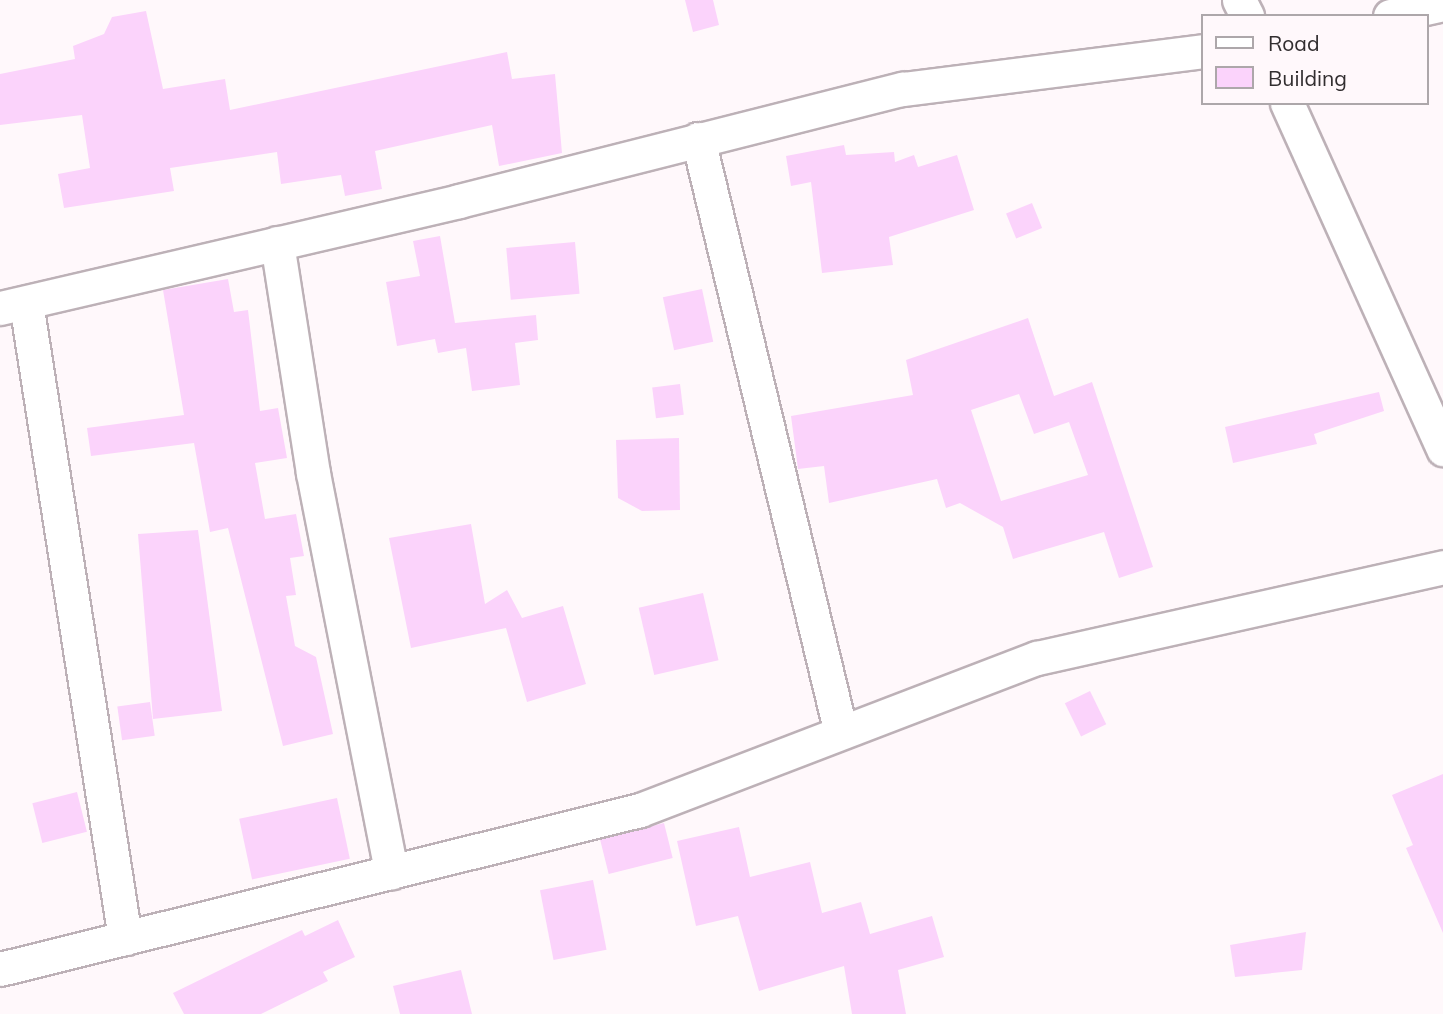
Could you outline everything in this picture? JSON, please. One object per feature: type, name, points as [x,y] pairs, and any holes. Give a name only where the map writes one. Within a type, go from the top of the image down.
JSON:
[{"type":"street","points":[[1399,14],[1443,4]]},
{"type":"street","points":[[125,938],[13,305],[903,89],[1202,51]]},
{"type":"street","points":[[1288,105],[1443,449]]},
{"type":"street","points":[[698,139],[840,729]]},
{"type":"street","points":[[277,243],[313,473],[391,872]]},
{"type":"street","points":[[0,969],[640,810],[840,729],[1037,658],[1443,567]]},
{"type":"building","points":[[685,0],[713,0],[719,25],[693,32]]},
{"type":"building","points":[[146,11],[163,89],[225,79],[230,110],[507,52],[512,79],[555,74],[562,153],[499,166],[492,125],[375,151],[382,189],[345,196],[341,175],[281,184],[277,152],[170,168],[174,191],[64,208],[58,174],[90,168],[82,115],[0,125],[0,74],[75,59],[73,46],[104,34],[112,17]]},
{"type":"building","points":[[844,145],[846,155],[894,152],[895,162],[914,155],[918,167],[957,155],[974,210],[889,237],[893,265],[822,273],[811,182],[791,186],[786,156]]},
{"type":"building","points":[[1032,203],[1042,228],[1016,239],[1006,213]]},
{"type":"building","points":[[440,236],[455,323],[536,315],[538,340],[515,343],[520,385],[472,391],[466,348],[438,353],[435,339],[397,346],[386,282],[420,276],[413,241]]},
{"type":"building","points":[[575,242],[580,294],[511,300],[506,248]]},
{"type":"building","points":[[228,279],[234,312],[248,310],[260,411],[278,408],[287,458],[255,463],[265,519],[296,514],[304,556],[290,558],[296,595],[286,596],[295,646],[316,657],[333,734],[283,746],[228,528],[210,532],[194,443],[91,456],[87,428],[184,415],[163,290]]},
{"type":"building","points":[[702,289],[713,342],[674,350],[663,297]]},
{"type":"building","points":[[1028,318],[1054,396],[1092,382],[1153,567],[1119,578],[1104,532],[1013,559],[1003,527],[960,503],[946,508],[937,479],[829,503],[824,466],[798,469],[791,416],[913,395],[906,360]],"holes":[[[1019,394],[1034,434],[1069,422],[1088,475],[1001,501],[971,410]]]},
{"type":"building","points":[[680,384],[684,415],[656,418],[652,387]]},
{"type":"building","points":[[1379,392],[1384,411],[1314,434],[1317,444],[1233,463],[1225,427]]},
{"type":"building","points":[[679,438],[680,510],[642,511],[618,498],[616,440]]},
{"type":"building","points":[[471,524],[485,604],[507,590],[522,618],[563,606],[586,684],[527,702],[506,628],[411,648],[389,538]]},
{"type":"building","points":[[198,530],[222,711],[153,719],[138,534]]},
{"type":"building","points":[[703,593],[719,660],[654,675],[639,608]]},
{"type":"building","points":[[1090,691],[1106,724],[1081,737],[1065,703]]},
{"type":"building","points":[[150,702],[155,736],[122,740],[117,707]]},
{"type":"building","points":[[1443,774],[1443,933],[1406,848],[1413,845],[1392,795]]},
{"type":"building","points":[[77,792],[87,832],[42,843],[32,803]]},
{"type":"building","points":[[337,798],[350,859],[252,879],[239,819]]},
{"type":"building","points":[[664,823],[673,858],[609,874],[600,839]]},
{"type":"building","points":[[739,827],[750,877],[810,862],[822,913],[861,902],[870,934],[932,916],[944,957],[898,970],[906,1014],[852,1014],[844,966],[759,991],[738,916],[696,926],[677,841]]},
{"type":"building","points":[[593,880],[607,950],[554,960],[540,890]]},
{"type":"building","points":[[338,920],[355,957],[323,972],[328,981],[261,1014],[184,1014],[173,993],[302,930],[305,936]]},
{"type":"building","points":[[1306,932],[1302,970],[1235,977],[1230,945]]},
{"type":"building","points":[[461,970],[472,1014],[400,1014],[393,986]]}]
